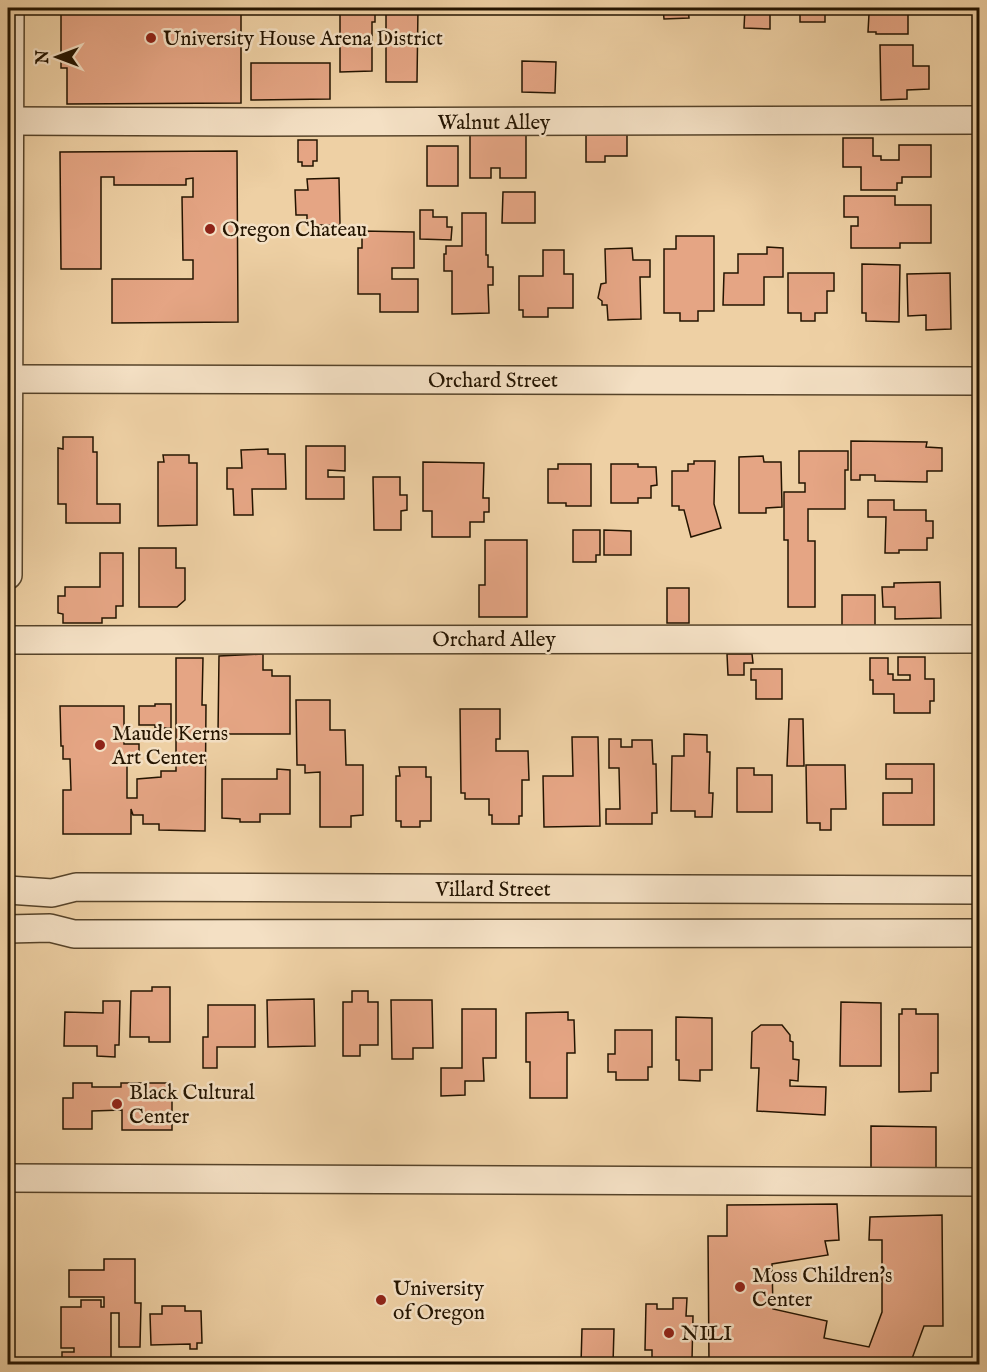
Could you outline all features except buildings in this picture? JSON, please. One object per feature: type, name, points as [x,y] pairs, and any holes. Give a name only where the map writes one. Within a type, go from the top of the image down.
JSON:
[{"type":"street","points":[[8,575],[10,8]]},
{"type":"street","name":"Walnut Alley","points":[[9,121],[980,120]]},
{"type":"street","name":"Orchard Street","points":[[8,379],[980,381]]},
{"type":"street","name":"Orchard Alley","points":[[8,640],[980,639]]},
{"type":"street","name":"Villard Street","points":[[8,890],[52,893],[76,887],[980,890]]},
{"type":"street","points":[[8,929],[50,928],[74,934],[980,933]]},
{"type":"street","points":[[8,1178],[980,1182]]},
{"type":"place","name":"University House Arena District","points":[[151,38]]},
{"type":"place","name":"Oregon Chateau","points":[[210,229]]},
{"type":"place","name":"Maude Kerns Art Center","points":[[100,745]]},
{"type":"place","name":"Black Cultural Center","points":[[117,1104]]},
{"type":"place","name":"Moss Children's Center","points":[[740,1287]]},
{"type":"place","name":"University of Oregon","points":[[381,1300]]},
{"type":"place","name":"NILI","points":[[669,1333]]}]
